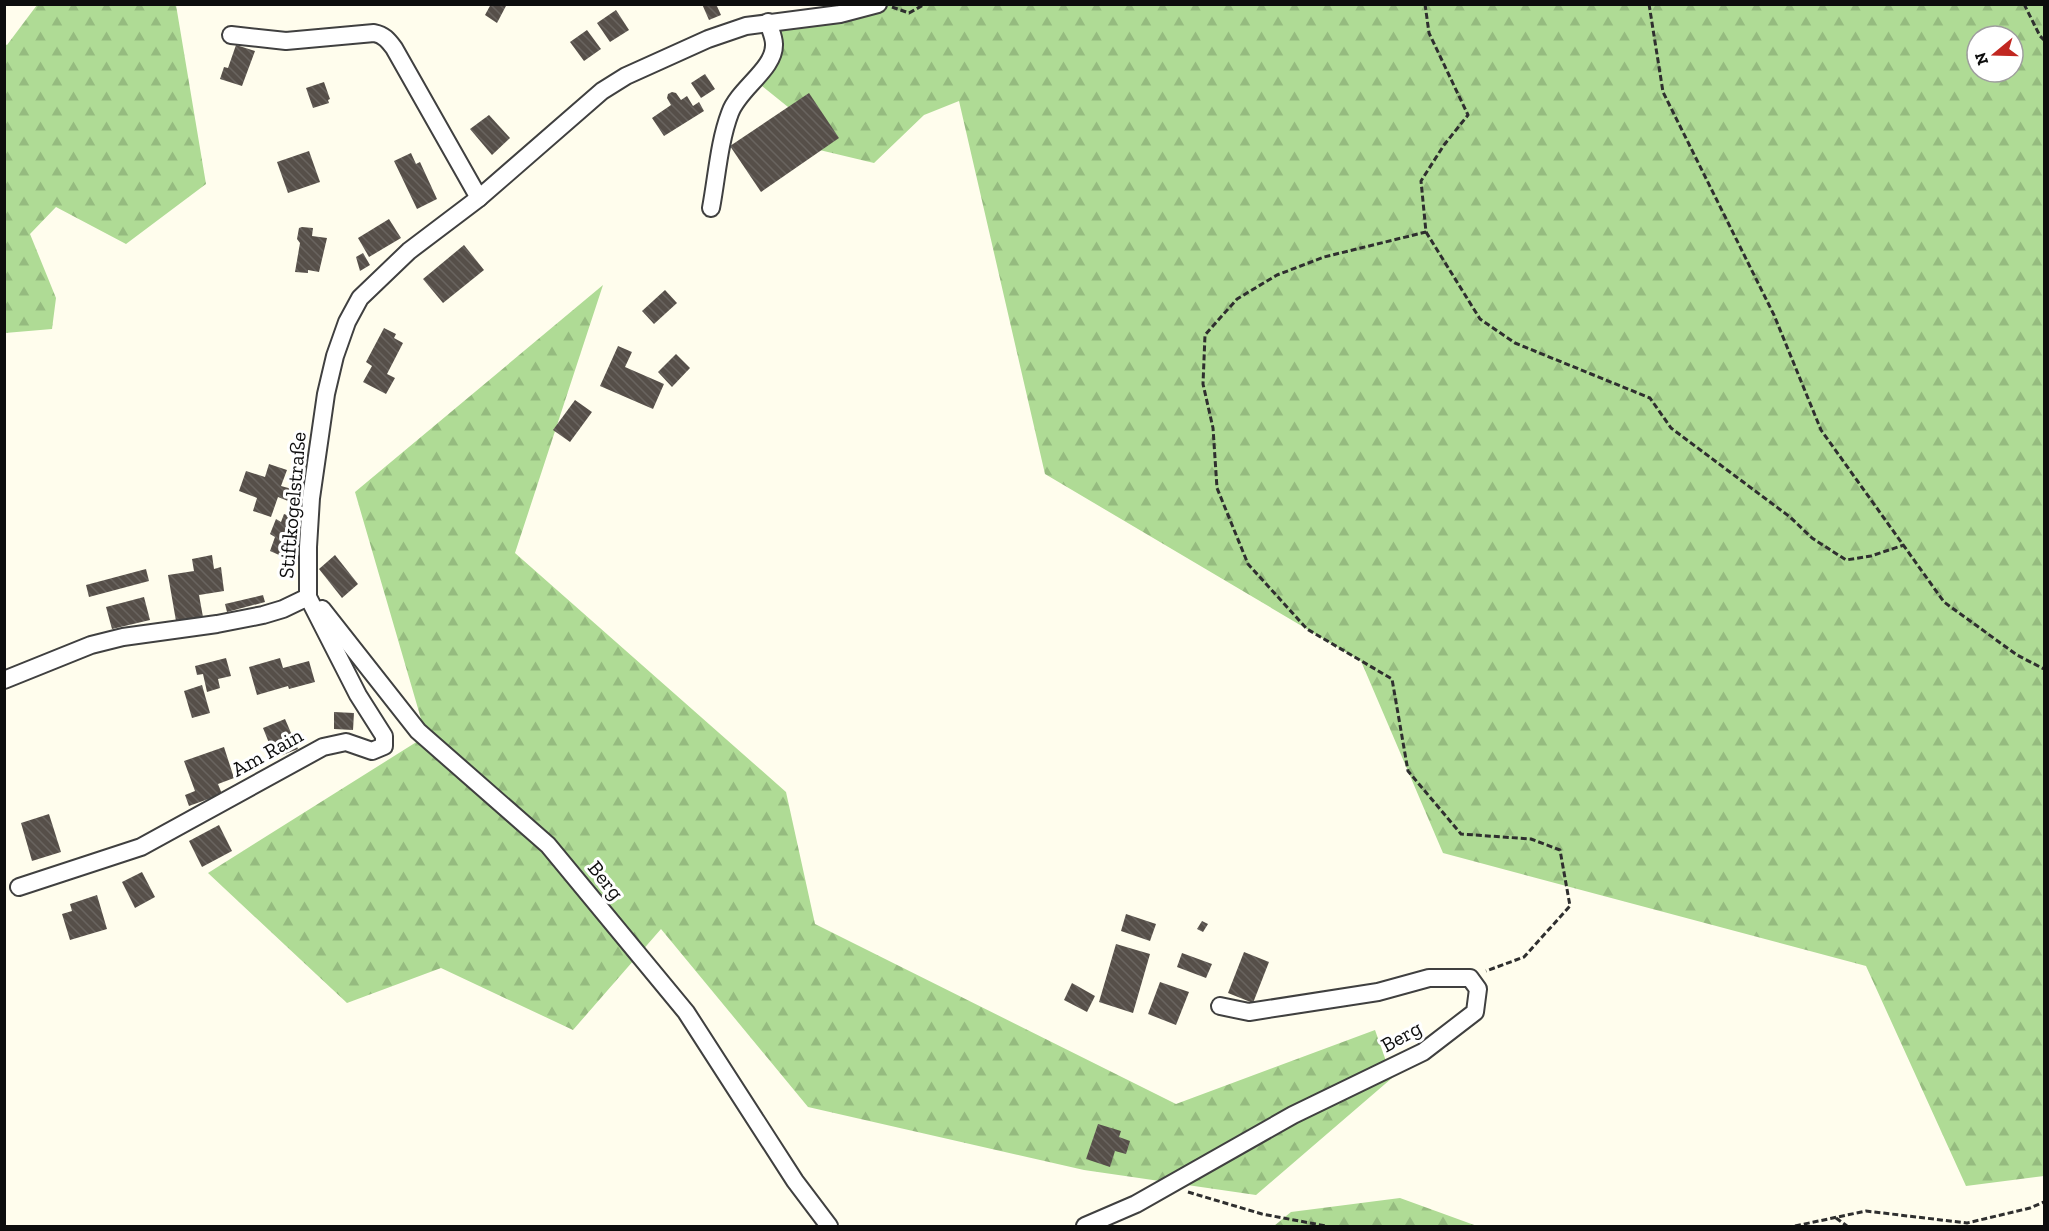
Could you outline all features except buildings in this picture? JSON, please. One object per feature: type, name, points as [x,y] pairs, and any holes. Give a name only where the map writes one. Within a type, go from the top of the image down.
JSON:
[{"type":"street","name":"Stiftkogelstraße","points":[[4,680],[91,645],[123,637],[217,624],[262,615],[284,609],[308,597],[311,498],[326,394],[335,356],[347,322],[360,298],[375,282],[408,251],[478,198],[602,91],[626,76],[708,39],[746,26],[840,14],[878,4]]},
{"type":"street","points":[[711,208],[725,128],[731,110],[739,95],[766,67],[772,56],[774,44],[768,22]]},
{"type":"street","points":[[231,35],[286,41],[374,33],[381,35],[394,48],[478,198]]},
{"type":"street","name":"Am Rain","points":[[19,886],[141,847],[323,747],[346,742],[372,751],[384,746],[384,736],[358,694],[308,597]]},
{"type":"street","name":"Berg","points":[[308,597],[320,606],[418,731],[548,845],[563,862],[686,1012],[795,1181],[829,1227]]},
{"type":"street","name":"Berg","points":[[1085,1227],[1136,1204],[1293,1115],[1423,1052],[1475,1012],[1478,989],[1470,978],[1429,978],[1378,992],[1249,1012],[1220,1006]]},
{"type":"path","points":[[884,4],[909,13],[925,4]]},
{"type":"path","points":[[1425,4],[1429,33],[1468,115],[1444,145],[1421,181],[1426,232],[1480,319],[1515,344],[1650,398],[1671,428],[1781,510],[1812,538],[1846,560],[1871,556],[1904,545]]},
{"type":"path","points":[[1649,4],[1663,92],[1774,315],[1821,430],[1944,602],[2018,655],[2044,669]]},
{"type":"path","points":[[2024,4],[2044,40]]},
{"type":"path","points":[[1426,232],[1324,256],[1277,275],[1236,299],[1205,335],[1203,384],[1214,428],[1217,488],[1248,564],[1307,629],[1392,679],[1408,771],[1461,834],[1532,839],[1560,850],[1570,906],[1524,957],[1470,978]]},
{"type":"path","points":[[1168,1185],[1262,1215],[1326,1227]]},
{"type":"path","points":[[1795,1227],[1866,1211],[1966,1223],[2030,1208],[2044,1202]]},
{"type":"path","points":[[1835,1217],[1847,1227]]},
{"type":"green space","points":[[37,5],[176,5],[206,184],[126,244],[56,207],[30,234],[56,298],[52,329],[5,333],[5,44],[7,45]]},
{"type":"green space","points":[[884,5],[2044,5],[2044,1176],[1966,1186],[1866,966],[1443,853],[1361,661],[1045,474],[959,101],[924,115],[874,163],[807,147],[793,111],[762,86],[776,27],[882,12]]},
{"type":"green space","points":[[603,285],[515,553],[786,792],[815,924],[1176,1104],[1375,1030],[1392,1078],[1256,1195],[1084,1170],[808,1107],[661,929],[573,1030],[441,968],[347,1003],[208,873],[426,736],[355,492]]},
{"type":"green space","points":[[1400,1198],[1477,1226],[1274,1226],[1291,1212]]}]
